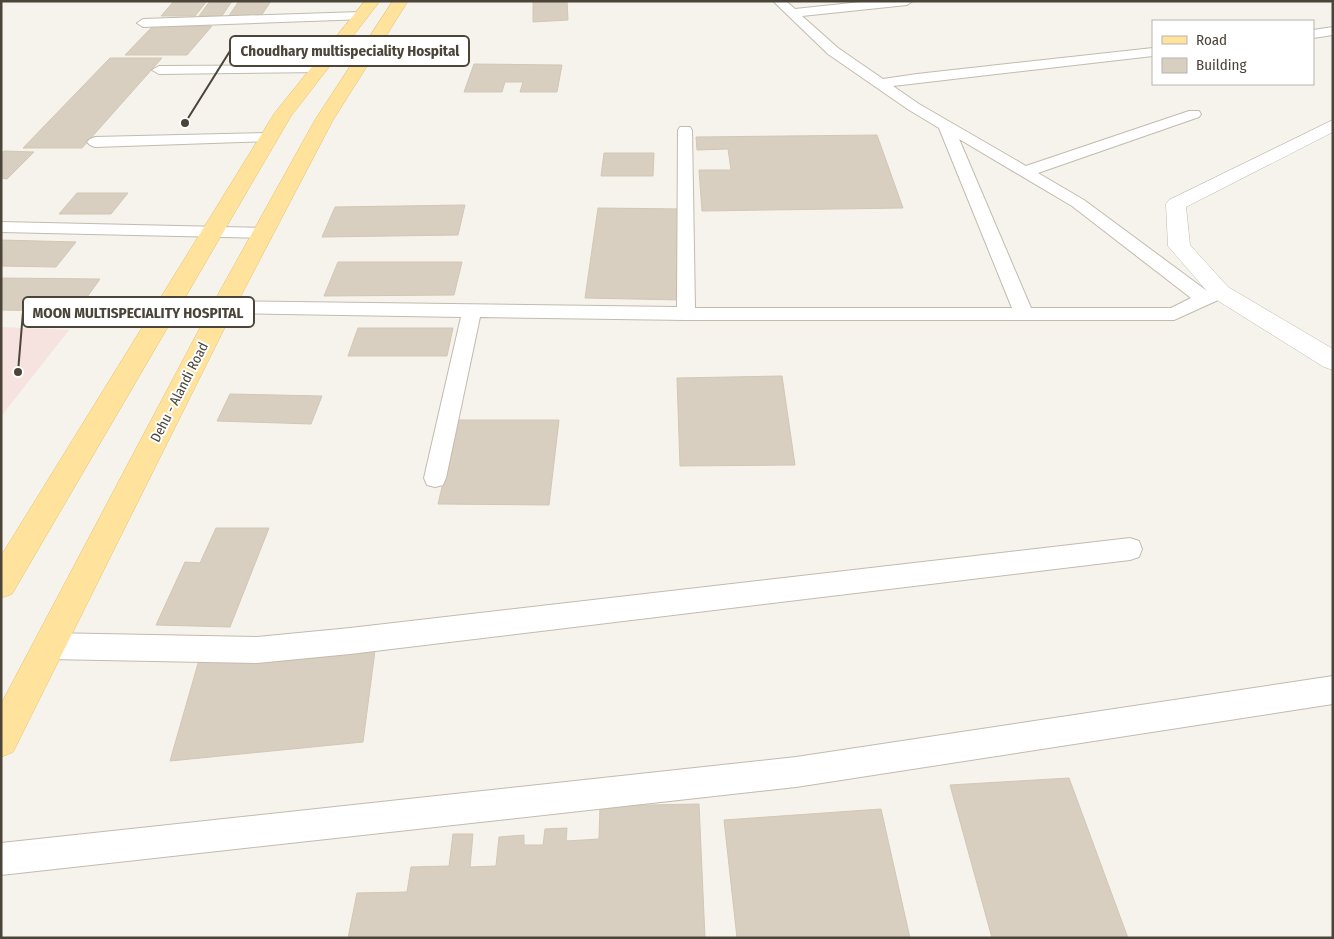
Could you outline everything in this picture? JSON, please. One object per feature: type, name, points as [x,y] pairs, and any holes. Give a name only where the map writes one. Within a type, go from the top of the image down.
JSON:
[{"type":"main road","name":"Dehu - Alandi Road","points":[[1,740],[223,307],[324,120],[401,1]]},
{"type":"main road","points":[[1,584],[283,114],[367,9]]},
{"type":"street","points":[[1333,124],[1176,204],[1179,246],[1212,296],[1333,362]]},
{"type":"lane","points":[[223,307],[686,314],[1174,314],[1212,296],[1078,203],[945,125],[880,84],[833,50],[779,1]]},
{"type":"lane","points":[[792,13],[907,1]]},
{"type":"lane","points":[[143,23],[367,9]]},
{"type":"lane","points":[[1314,34],[1333,31]]},
{"type":"lane","points":[[880,84],[917,78],[1152,52]]},
{"type":"lane","points":[[159,70],[318,69]]},
{"type":"lane","points":[[1025,172],[1194,114]]},
{"type":"lane","points":[[945,125],[1024,314]]},
{"type":"lane","points":[[685,130],[686,314]]},
{"type":"lane","points":[[95,142],[268,138]]},
{"type":"lane","points":[[1,227],[263,233]]},
{"type":"lane","points":[[436,478],[472,311]]},
{"type":"lane","points":[[49,646],[257,650],[341,642],[1130,549]]},
{"type":"lane","points":[[1,859],[796,772],[1333,690]]},
{"type":"shaded area","points":[[1,327],[69,330],[2,415],[1,415]]},
{"type":"building","points":[[174,1],[207,1],[195,16],[161,16]]},
{"type":"building","points":[[210,1],[232,1],[222,16],[199,16]]},
{"type":"building","points":[[239,1],[271,1],[261,16],[228,17]]},
{"type":"building","points":[[533,1],[567,1],[568,20],[533,22]]},
{"type":"building","points":[[153,26],[212,26],[187,55],[125,55]]},
{"type":"building","points":[[110,58],[162,58],[82,148],[23,148]]},
{"type":"building","points":[[474,64],[562,65],[557,92],[520,92],[523,82],[505,82],[502,92],[464,92]]},
{"type":"building","points":[[877,135],[903,208],[702,211],[699,170],[731,170],[728,149],[697,150],[696,137]]},
{"type":"building","points":[[4,151],[34,152],[7,179],[1,178],[1,153]]},
{"type":"building","points":[[604,153],[654,153],[653,176],[601,176]]},
{"type":"building","points":[[77,193],[128,193],[111,214],[59,214]]},
{"type":"building","points":[[465,205],[458,235],[322,237],[335,207]]},
{"type":"building","points":[[598,208],[682,209],[680,300],[585,298]]},
{"type":"building","points":[[1,240],[76,242],[56,267],[1,266]]},
{"type":"building","points":[[338,262],[462,262],[454,295],[324,296]]},
{"type":"building","points":[[1,278],[100,279],[77,311],[1,310]]},
{"type":"building","points":[[358,328],[453,328],[447,356],[348,356]]},
{"type":"building","points":[[782,376],[795,465],[680,466],[677,378]]},
{"type":"building","points":[[230,394],[322,396],[311,424],[217,421]]},
{"type":"building","points":[[458,420],[559,420],[549,505],[438,504]]},
{"type":"building","points":[[216,528],[269,528],[230,627],[156,625],[185,562],[200,563]]},
{"type":"building","points":[[376,643],[363,742],[170,761],[199,660]]},
{"type":"building","points":[[1069,778],[1128,938],[992,938],[950,785]]},
{"type":"building","points":[[699,804],[705,938],[348,938],[357,893],[407,892],[411,867],[449,866],[453,834],[473,834],[470,867],[496,866],[499,837],[524,835],[524,845],[543,845],[545,829],[567,828],[566,841],[599,839],[600,806]]},
{"type":"building","points":[[881,809],[910,938],[737,938],[724,820]]},
{"type":"place","name":"Choudhary multispeciality Hospital","points":[[185,123]]},
{"type":"place","name":"MOON MULTISPECIALITY HOSPITAL","points":[[18,372]]}]
